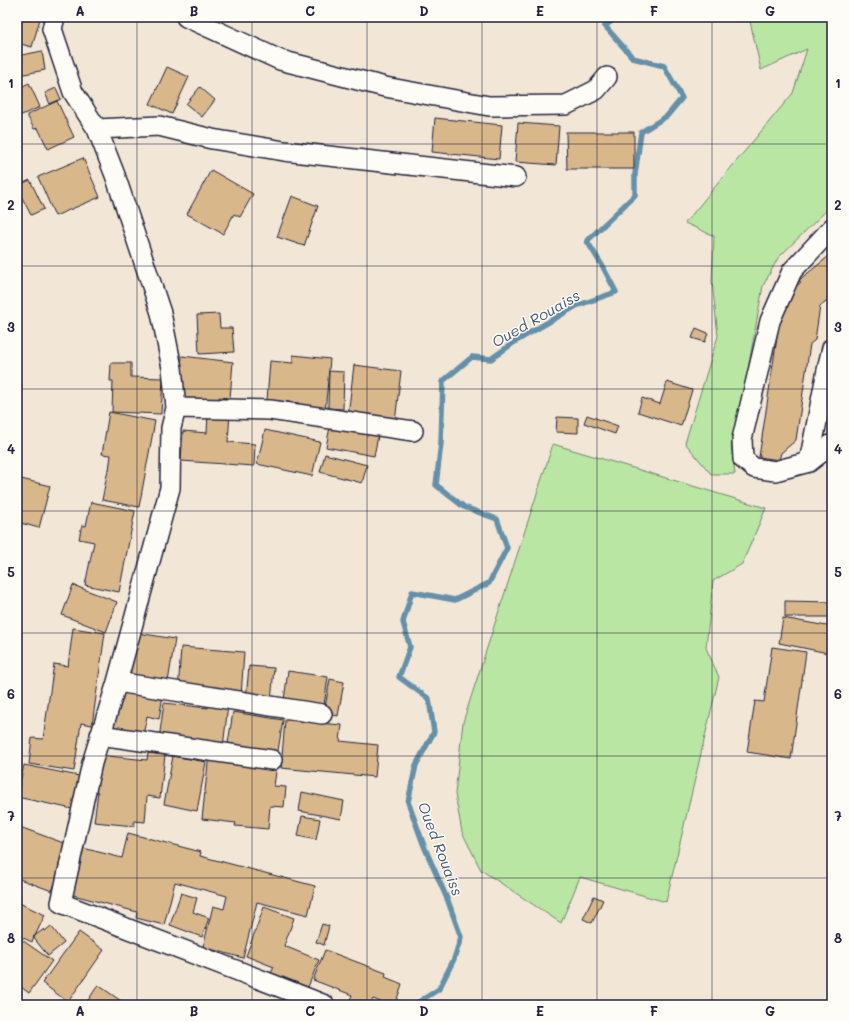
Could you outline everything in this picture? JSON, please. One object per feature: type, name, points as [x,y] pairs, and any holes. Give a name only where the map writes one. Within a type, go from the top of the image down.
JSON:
[{"type":"street","points":[[55,17],[52,29],[73,92],[97,129],[115,175],[161,313],[172,368],[176,408],[171,428],[170,488],[117,682],[92,763],[61,903],[325,1005]]},
{"type":"street","points":[[186,17],[280,60],[385,87],[489,106],[566,104],[596,90],[607,77]]},
{"type":"street","points":[[97,129],[159,126],[212,139],[284,151],[516,177]]},
{"type":"street","points":[[832,228],[792,271],[770,321],[742,439],[743,459],[754,468],[775,471],[809,462],[832,444]]},
{"type":"street","points":[[809,462],[832,348]]},
{"type":"street","points":[[176,408],[270,410],[413,431]]},
{"type":"street","points":[[117,682],[322,714]]},
{"type":"street","points":[[100,735],[272,760]]},
{"type":"green space","points":[[734,17],[832,17],[832,205],[778,258],[763,286],[748,369],[731,445],[735,474],[711,474],[685,443],[718,336],[712,281],[714,236],[685,223],[793,93],[807,49],[761,70],[750,21],[736,21]]},
{"type":"green space","points":[[553,444],[766,508],[742,564],[713,581],[706,648],[719,677],[666,902],[580,877],[561,923],[481,870],[462,832],[455,794],[463,722]]},
{"type":"building","points":[[17,17],[33,17],[40,19],[32,47],[17,43]]},
{"type":"building","points":[[42,51],[45,70],[19,75],[17,56]]},
{"type":"building","points":[[167,67],[189,77],[172,114],[150,104]]},
{"type":"building","points":[[17,82],[19,88],[29,83],[40,107],[17,117]]},
{"type":"building","points":[[200,87],[215,100],[202,117],[186,104]]},
{"type":"building","points":[[56,88],[61,99],[50,104],[45,93]]},
{"type":"building","points":[[57,101],[74,137],[48,149],[38,128],[34,129],[27,115]]},
{"type":"building","points":[[435,118],[502,125],[499,159],[432,152]]},
{"type":"building","points":[[518,123],[559,126],[556,165],[515,162]]},
{"type":"building","points":[[566,132],[634,132],[634,169],[567,169]]},
{"type":"building","points":[[83,158],[100,197],[55,216],[38,177]]},
{"type":"building","points":[[211,170],[253,194],[240,217],[234,214],[223,234],[187,214]]},
{"type":"building","points":[[30,180],[44,209],[31,215],[17,188],[17,186]]},
{"type":"building","points":[[292,196],[318,206],[304,246],[277,237]]},
{"type":"building","points":[[829,256],[832,256],[832,296],[820,306],[815,340],[810,344],[796,440],[781,453],[779,460],[759,457],[783,298],[801,282],[798,281]]},
{"type":"building","points":[[219,314],[220,328],[232,328],[234,352],[199,354],[197,315]]},
{"type":"building","points":[[696,328],[708,333],[705,342],[692,338]]},
{"type":"building","points":[[293,355],[330,359],[325,412],[299,410],[299,403],[267,400],[270,361],[293,363]]},
{"type":"building","points":[[182,356],[233,362],[230,398],[219,397],[218,404],[178,400]]},
{"type":"building","points":[[111,363],[131,363],[131,377],[163,378],[161,414],[112,412],[113,381],[110,381]]},
{"type":"building","points":[[354,365],[401,371],[395,422],[348,416]]},
{"type":"building","points":[[329,371],[344,372],[343,409],[328,408]]},
{"type":"building","points":[[667,382],[692,390],[681,426],[638,412],[642,398],[660,404]]},
{"type":"building","points":[[109,412],[155,421],[139,507],[102,500],[111,455],[102,454]]},
{"type":"building","points":[[208,412],[230,413],[228,442],[255,444],[254,466],[181,461],[183,431],[207,433]]},
{"type":"building","points":[[587,415],[618,426],[615,434],[584,423]]},
{"type":"building","points":[[557,417],[578,418],[578,433],[556,432]]},
{"type":"building","points":[[331,422],[359,432],[378,436],[374,456],[326,447]]},
{"type":"building","points":[[265,430],[320,442],[312,476],[257,464]]},
{"type":"building","points":[[325,454],[367,465],[362,483],[320,472]]},
{"type":"building","points":[[17,478],[50,486],[39,528],[17,522]]},
{"type":"building","points":[[91,502],[135,511],[119,592],[85,585],[94,542],[79,539],[82,525],[86,526]]},
{"type":"building","points":[[73,585],[117,602],[106,632],[62,615]]},
{"type":"building","points":[[785,601],[832,602],[832,617],[785,617]]},
{"type":"building","points":[[783,618],[832,627],[828,653],[779,643]]},
{"type":"building","points":[[73,628],[105,633],[92,725],[81,723],[74,771],[29,764],[32,738],[43,739],[54,664],[68,666]]},
{"type":"building","points":[[132,632],[175,639],[167,688],[124,680]]},
{"type":"building","points":[[181,647],[244,652],[241,697],[178,693]]},
{"type":"building","points":[[772,647],[806,652],[791,759],[747,752],[755,701],[764,702]]},
{"type":"building","points":[[249,666],[274,668],[271,702],[246,699]]},
{"type":"building","points":[[288,671],[328,677],[323,712],[284,700]]},
{"type":"building","points":[[330,679],[344,682],[338,716],[324,713]]},
{"type":"building","points":[[121,687],[163,695],[159,719],[147,716],[142,740],[104,733]]},
{"type":"building","points":[[164,703],[208,708],[209,703],[228,705],[223,747],[159,739]]},
{"type":"building","points":[[233,712],[283,720],[277,757],[227,749]]},
{"type":"building","points":[[285,720],[342,725],[340,741],[378,745],[375,777],[281,768]]},
{"type":"building","points":[[148,753],[165,755],[160,798],[147,796],[145,822],[134,821],[134,826],[94,822],[98,792],[94,792],[98,755],[147,760]]},
{"type":"building","points":[[209,754],[277,765],[274,786],[286,787],[284,807],[270,806],[268,829],[235,826],[236,823],[202,819]]},
{"type":"building","points":[[173,756],[206,762],[197,811],[164,804]]},
{"type":"building","points":[[24,765],[84,777],[77,810],[17,797]]},
{"type":"building","points":[[302,792],[344,801],[341,819],[299,811]]},
{"type":"building","points":[[302,816],[320,819],[316,840],[298,836]]},
{"type":"building","points":[[17,826],[69,845],[52,891],[17,878]]},
{"type":"building","points":[[128,833],[201,852],[200,856],[315,886],[308,915],[257,902],[243,958],[203,947],[213,906],[224,909],[227,896],[175,882],[164,925],[136,918],[137,912],[66,893],[79,847],[122,858]]},
{"type":"building","points":[[181,893],[197,898],[193,912],[209,918],[202,937],[170,925]]},
{"type":"building","points":[[594,896],[603,900],[592,923],[583,919]]},
{"type":"building","points":[[17,902],[45,915],[32,942],[17,935]]},
{"type":"building","points":[[264,907],[294,918],[284,946],[319,960],[308,987],[271,973],[274,967],[246,956]]},
{"type":"building","points":[[322,924],[329,926],[324,945],[316,942]]},
{"type":"building","points":[[51,926],[64,943],[48,956],[33,937]]},
{"type":"building","points":[[79,932],[104,950],[68,1002],[42,983]]},
{"type":"building","points":[[22,940],[52,961],[29,993],[17,984],[17,968],[21,963],[17,960],[17,947]]},
{"type":"building","points":[[325,950],[386,973],[385,977],[402,984],[395,1005],[389,1005],[373,999],[370,1005],[348,1005],[352,995],[313,980]]},
{"type":"building","points":[[98,985],[127,1005],[85,1005]]},
{"type":"waterway","name":"Oued Rouaiss","points":[[414,1005],[439,989],[454,959],[461,937],[408,802],[416,765],[434,732],[429,699],[399,677],[410,647],[403,622],[412,592],[455,600],[489,583],[507,548],[497,519],[464,507],[436,485],[441,443],[443,381],[472,357],[491,359],[516,341],[576,306],[616,292],[587,241],[635,195],[635,174],[641,132],[667,116],[682,98],[664,66],[633,58],[605,26],[617,17]]}]
